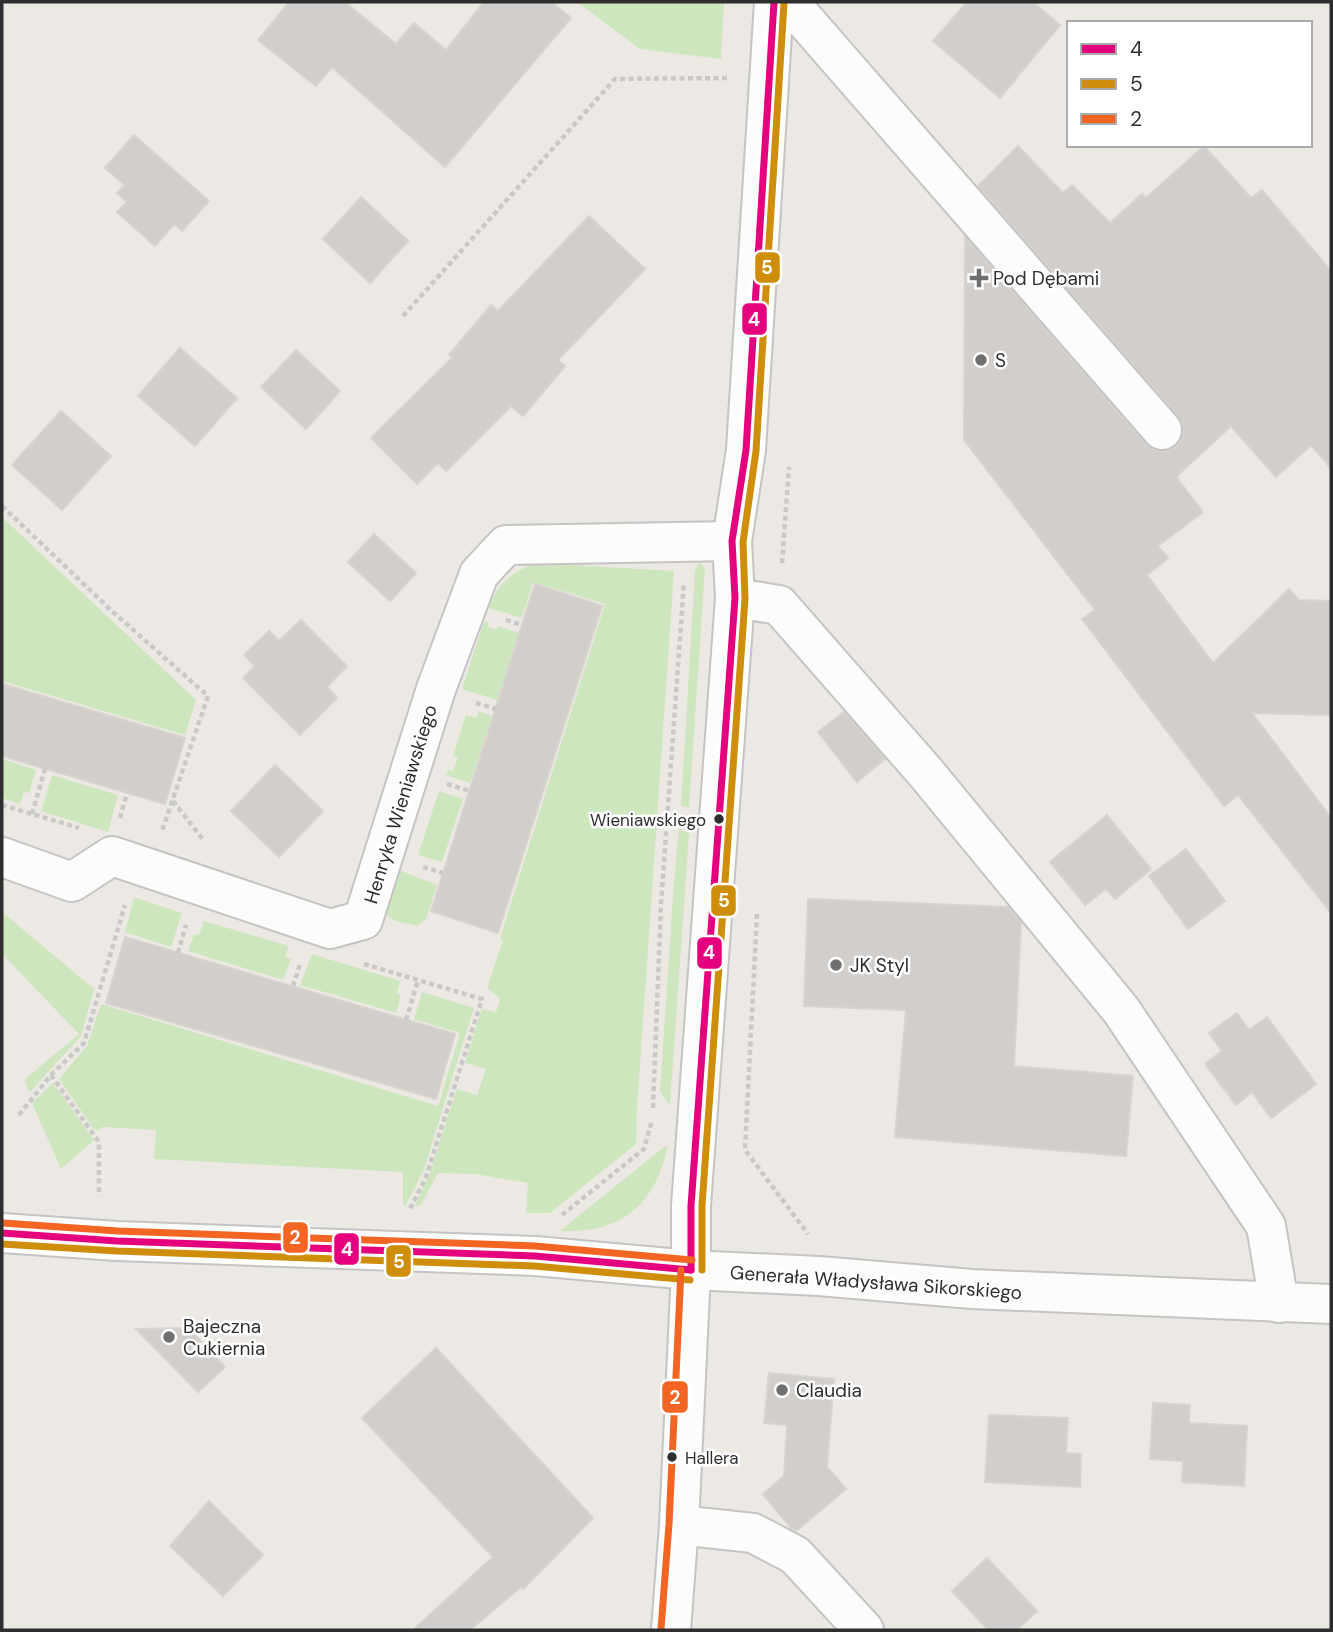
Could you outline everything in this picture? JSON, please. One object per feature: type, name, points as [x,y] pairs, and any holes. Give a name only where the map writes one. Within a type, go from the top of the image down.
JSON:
[{"type":"street","points":[[671,1630],[679,1525],[691,1270],[691,1206],[734,598],[732,541],[746,450],[775,2]]},
{"type":"street","points":[[789,2],[1162,430]]},
{"type":"street","name":"Henryka Wieniawskiego","points":[[2,857],[72,882],[112,856],[330,929],[363,920],[436,689],[479,574],[506,545],[732,541]]},
{"type":"street","points":[[734,598],[779,605],[926,774],[1121,1010],[1266,1226],[1279,1303]]},
{"type":"street","name":"Generała Władysława Sikorskiego","points":[[2,1233],[117,1241],[535,1256],[691,1270],[819,1276],[972,1289],[1331,1304]]},
{"type":"street","points":[[679,1525],[753,1533],[796,1555],[864,1630]]},
{"type":"path","points":[[403,316],[615,79],[769,77]]},
{"type":"path","points":[[2,506],[114,613],[208,696],[160,838]]},
{"type":"path","points":[[465,700],[496,709]]},
{"type":"path","points":[[32,814],[45,769]]},
{"type":"path","points":[[436,780],[470,791]]},
{"type":"path","points":[[173,800],[205,842]]},
{"type":"path","points":[[19,1115],[51,1075],[83,1043],[125,904]]},
{"type":"path","points":[[177,953],[188,921]]},
{"type":"path","points":[[352,961],[482,999],[426,1177],[408,1215]]},
{"type":"path","points":[[406,1020],[418,980]]},
{"type":"path","points":[[51,1075],[99,1142],[99,1196]]},
{"type":"path","points":[[746,1129],[745,1150],[811,1238]]},
{"type":"path","points":[[553,1223],[644,1149]]},
{"type":"path","points":[[88,1195],[113,1196]]},
{"type":"green space","points":[[577,2],[724,2],[721,59],[640,49]]},
{"type":"green space","points":[[2,517],[196,700],[185,735],[2,681]]},
{"type":"green space","points":[[699,562],[705,568],[689,807],[681,806],[695,571]]},
{"type":"green space","points":[[538,563],[674,571],[636,1144],[550,1213],[526,1213],[528,1183],[475,1174],[438,1173],[421,1205],[415,1206],[429,1175],[457,1089],[477,1095],[486,1069],[465,1063],[482,1009],[496,1012],[500,999],[487,988],[503,940],[500,938],[605,604],[533,582],[522,618],[489,608],[492,599],[507,579]]},
{"type":"green space","points":[[484,621],[489,623],[488,627],[497,630],[498,626],[519,633],[497,700],[462,689]]},
{"type":"green space","points":[[479,711],[492,716],[470,783],[446,775],[448,770],[453,771],[458,758],[453,756],[466,715],[476,718]]},
{"type":"green space","points":[[2,759],[36,770],[29,793],[24,792],[20,804],[2,798]]},
{"type":"green space","points":[[52,775],[118,795],[108,832],[41,811]]},
{"type":"green space","points":[[439,791],[463,799],[442,862],[418,855]]},
{"type":"green space","points":[[679,829],[689,833],[670,1105],[660,1092]]},
{"type":"green space","points":[[396,869],[437,885],[426,919],[417,926],[396,921],[386,915],[383,905]]},
{"type":"green space","points":[[134,897],[182,913],[171,947],[125,932]]},
{"type":"green space","points":[[2,912],[94,989],[81,1036],[31,1091],[28,1091],[25,1079],[79,1034],[2,954]]},
{"type":"green space","points":[[204,921],[289,946],[285,957],[291,959],[283,980],[188,951],[194,934],[199,935]]},
{"type":"green space","points":[[312,954],[400,981],[397,993],[401,995],[396,1013],[300,985]]},
{"type":"green space","points":[[422,992],[474,1008],[424,1169],[406,1205],[403,1205],[403,1172],[154,1159],[156,1130],[102,1127],[98,1131],[93,1128],[59,1079],[87,1046],[101,1004],[438,1106],[460,1033],[414,1019]]},
{"type":"green space","points":[[53,1083],[94,1140],[61,1169],[32,1103]]},
{"type":"green space","points":[[668,1146],[654,1185],[632,1212],[601,1227],[582,1231],[560,1231],[664,1147]]},
{"type":"building","points":[[289,2],[345,2],[396,44],[414,23],[446,50],[484,2],[551,2],[571,18],[445,167],[332,67],[316,86],[258,40]]},
{"type":"building","points":[[967,2],[1033,2],[1060,25],[1000,98],[933,41]]},
{"type":"building","points":[[134,135],[209,201],[182,231],[174,224],[155,246],[117,212],[127,202],[117,193],[125,185],[105,168]]},
{"type":"building","points":[[1018,146],[1063,193],[1072,185],[1110,223],[1142,194],[1146,198],[1205,147],[1251,198],[1262,190],[1331,271],[1331,468],[1311,445],[1276,477],[1231,426],[1176,477],[1203,512],[1158,546],[1168,558],[1147,575],[1213,663],[1289,589],[1299,600],[1331,601],[1331,715],[1252,713],[1331,818],[1331,913],[1238,795],[1224,806],[1082,619],[1095,610],[964,440],[965,237],[1146,444],[1156,451],[1167,451],[1177,446],[1183,436],[1183,425],[1178,416],[978,186]]},
{"type":"building","points":[[361,197],[408,241],[370,283],[323,239]]},
{"type":"building","points":[[589,216],[645,269],[558,360],[565,366],[523,416],[511,406],[446,471],[438,463],[417,484],[371,438],[453,357],[449,355],[491,305],[498,311]]},
{"type":"building","points":[[180,348],[237,398],[195,446],[138,396]]},
{"type":"building","points":[[296,350],[340,391],[306,429],[261,387]]},
{"type":"building","points":[[61,411],[111,456],[62,510],[12,465]]},
{"type":"building","points":[[374,534],[416,573],[390,601],[348,562]]},
{"type":"building","points":[[535,584],[602,606],[498,933],[431,911]]},
{"type":"building","points":[[301,620],[347,666],[327,687],[337,698],[300,735],[243,678],[255,666],[244,655],[269,631],[279,641]]},
{"type":"building","points":[[2,684],[185,738],[165,804],[2,756]]},
{"type":"building","points":[[844,712],[885,759],[857,782],[818,732]]},
{"type":"building","points":[[275,765],[323,811],[279,857],[231,811]]},
{"type":"building","points":[[1107,815],[1151,869],[1115,899],[1106,889],[1085,905],[1050,862]]},
{"type":"building","points":[[1186,849],[1225,901],[1188,929],[1149,876]]},
{"type":"building","points":[[808,899],[1008,907],[1021,922],[1014,1066],[1133,1076],[1126,1156],[895,1137],[906,1010],[804,1006]]},
{"type":"building","points":[[125,937],[455,1034],[436,1099],[106,1003]]},
{"type":"building","points":[[1237,1013],[1249,1030],[1267,1017],[1316,1084],[1271,1118],[1252,1092],[1236,1105],[1205,1064],[1222,1051],[1209,1033]]},
{"type":"building","points":[[188,1328],[225,1367],[198,1392],[136,1329]]},
{"type":"building","points":[[436,1348],[593,1518],[523,1589],[521,1587],[470,1630],[413,1630],[493,1557],[362,1418]]},
{"type":"building","points":[[769,1373],[834,1379],[827,1467],[846,1489],[796,1531],[763,1494],[784,1476],[787,1425],[764,1423]]},
{"type":"building","points":[[1153,1403],[1190,1405],[1189,1423],[1247,1426],[1244,1486],[1182,1482],[1183,1461],[1150,1459]]},
{"type":"building","points":[[989,1415],[1068,1418],[1066,1453],[1081,1454],[1080,1487],[985,1482]]},
{"type":"building","points":[[209,1501],[263,1555],[223,1596],[170,1546]]},
{"type":"building","points":[[987,1558],[1037,1611],[1017,1630],[988,1630],[952,1591]]},
{"type":"transit line","name":"4","points":[[691,1270],[691,1206],[735,598],[732,541],[746,450],[774,2]]},
{"type":"transit line","name":"5","points":[[702,1270],[702,1206],[745,599],[743,542],[756,451],[784,3]]},
{"type":"transit line","name":"2","points":[[3,1223],[118,1231],[535,1246],[692,1260]]},
{"type":"transit line","name":"4","points":[[2,1233],[117,1241],[535,1256],[691,1270]]},
{"type":"transit line","name":"5","points":[[2,1244],[117,1251],[534,1266],[690,1280]]},
{"type":"transit line","name":"2","points":[[661,1629],[669,1524],[681,1270]]},
{"type":"place","name":"Pod Dębami","points":[[979,278]]},
{"type":"place","name":"S","points":[[981,360]]},
{"type":"place","name":"Wieniawskiego","points":[[719,819]]},
{"type":"place","name":"JK Styl","points":[[836,965]]},
{"type":"place","name":"Bajeczna Cukiernia","points":[[169,1337]]},
{"type":"place","name":"Claudia","points":[[782,1390]]},
{"type":"place","name":"Hallera","points":[[672,1457]]}]
